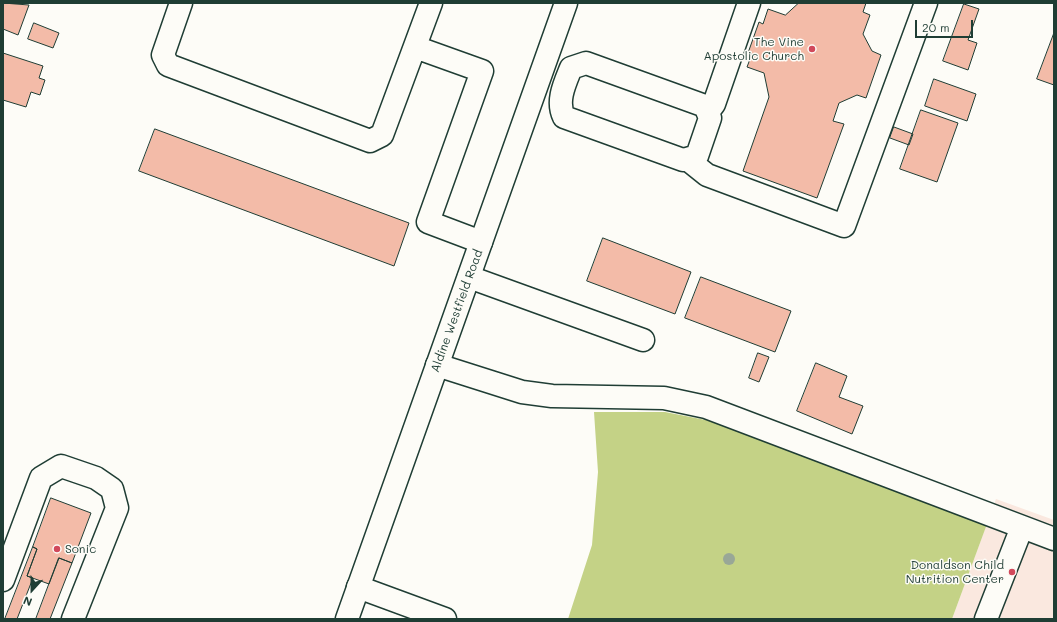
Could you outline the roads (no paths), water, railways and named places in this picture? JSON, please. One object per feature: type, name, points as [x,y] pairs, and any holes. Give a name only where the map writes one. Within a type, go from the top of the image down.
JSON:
[{"type":"main road","points":[[181,3],[163,55],[168,65],[370,141],[382,135],[432,3]]},
{"type":"main road","name":"Aldine Westfield Road","points":[[347,619],[566,3]]},
{"type":"main road","points":[[708,112],[714,104],[749,3]]},
{"type":"main road","points":[[687,159],[708,175],[844,226],[926,3]]},
{"type":"main road","points":[[415,47],[482,71],[428,222],[481,242]]},
{"type":"main road","points":[[586,62],[706,106],[708,112],[710,118],[696,156],[684,160],[564,117],[560,108],[564,87],[572,68],[586,62]]},
{"type":"main road","points":[[539,80],[564,87]]},
{"type":"main road","points":[[469,277],[643,340]]},
{"type":"main road","points":[[437,365],[522,392],[552,396],[664,398],[706,407],[1054,539]]},
{"type":"main road","points":[[3,580],[41,478],[61,466],[96,478],[112,488],[117,508],[73,619]]},
{"type":"main road","points":[[986,619],[1022,527]]},
{"type":"main road","points":[[358,587],[405,612],[445,619]]},
{"type":"place","name":"The Vine Apostolic Church","points":[[812,49]]},
{"type":"place","name":"Sonic","points":[[57,549]]},
{"type":"place","name":"Donaldson Child Nutrition Center","points":[[1012,572]]}]
